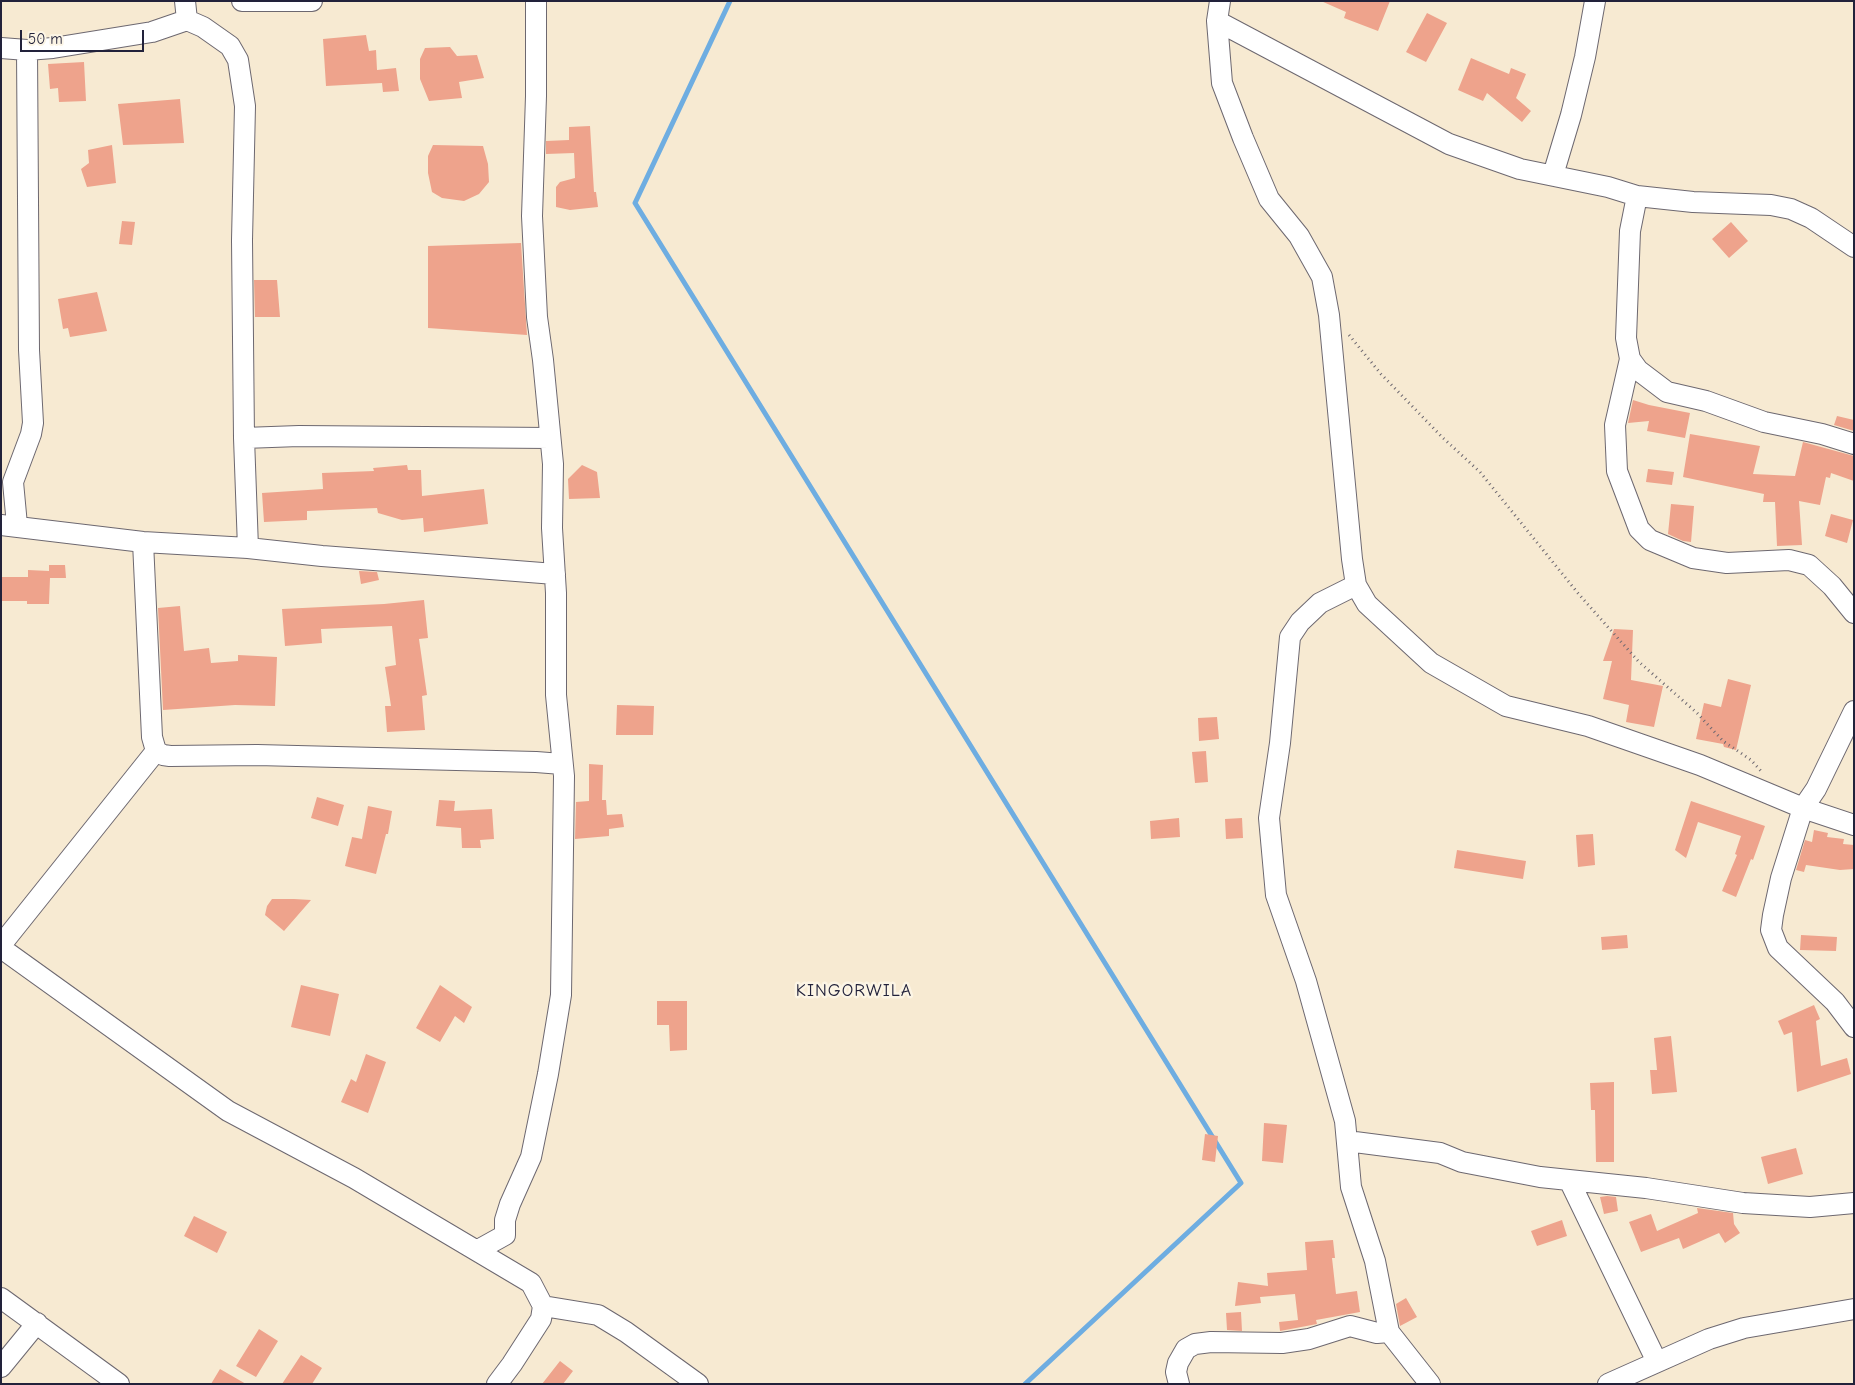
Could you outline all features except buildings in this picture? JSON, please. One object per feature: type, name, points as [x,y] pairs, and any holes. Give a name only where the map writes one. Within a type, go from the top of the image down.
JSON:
[{"type":"street","points":[[242,1],[312,1]]},
{"type":"street","points":[[478,1250],[505,1235],[505,1220],[510,1204],[531,1157],[548,1074],[561,995],[564,776],[556,694],[552,528],[553,464],[537,317],[532,216],[536,96],[536,1]]},
{"type":"street","points":[[1220,1],[1218,22],[1222,83],[1239,129],[1269,199],[1299,236],[1322,277],[1329,315],[1347,515],[1356,585],[1367,604],[1431,663],[1506,706],[1597,730],[1700,765],[1803,808],[1854,825]]},
{"type":"street","points":[[1553,175],[1571,115],[1585,57],[1595,1]]},
{"type":"street","points":[[1,48],[27,50],[53,48],[152,32],[186,11],[203,27],[230,46],[238,60],[244,106],[242,240],[244,438],[248,548]]},
{"type":"street","points":[[1218,22],[1449,144],[1520,169],[1553,175],[1637,196],[1693,202],[1771,205],[1791,208],[1811,218],[1854,247]]},
{"type":"street","points":[[27,50],[29,350],[33,424],[13,482],[9,525],[142,542],[248,548],[322,556],[554,574]]},
{"type":"street","points":[[1637,196],[1630,231],[1628,268],[1626,338],[1630,359],[1615,425],[1617,471],[1631,513],[1639,529],[1650,540],[1693,558],[1727,564],[1789,560],[1809,565],[1832,586],[1854,613]]},
{"type":"street","points":[[1630,359],[1638,370],[1667,392],[1706,400],[1764,422],[1822,434],[1854,444]]},
{"type":"street","points":[[244,438],[299,436],[550,438]]},
{"type":"street","points":[[142,542],[152,737],[156,751]]},
{"type":"street","points":[[1356,585],[1320,603],[1300,622],[1290,637],[1280,743],[1269,818],[1276,895],[1306,981],[1345,1121],[1351,1187],[1375,1261],[1389,1332],[1430,1384]]},
{"type":"street","points":[[1854,711],[1816,789],[1803,808],[1781,878],[1771,930],[1778,948],[1835,1002],[1854,1027]]},
{"type":"street","points":[[156,751],[170,756],[257,755],[562,764]]},
{"type":"street","points":[[156,751],[1,947],[228,1111],[354,1178],[531,1283],[542,1306],[541,1319],[497,1384]]},
{"type":"street","points":[[1347,1141],[1440,1153],[1462,1162],[1523,1174],[1646,1188],[1743,1203],[1810,1207],[1854,1203]]},
{"type":"street","points":[[1569,1180],[1657,1362]]},
{"type":"street","points":[[1,1298],[119,1384]]},
{"type":"street","points":[[542,1306],[598,1315],[626,1332],[698,1384]]},
{"type":"street","points":[[1608,1384],[1709,1339],[1744,1328],[1854,1309]]},
{"type":"street","points":[[1,1367],[36,1324]]},
{"type":"street","points":[[1179,1384],[1176,1372],[1178,1363],[1186,1348],[1195,1344],[1211,1342],[1282,1343],[1309,1339],[1350,1326],[1377,1333],[1389,1332]]},
{"type":"path","points":[[1329,315],[1356,342],[1381,374],[1442,437],[1480,472],[1577,592],[1638,661],[1697,713],[1723,741],[1751,760],[1763,773]]},
{"type":"waterway","points":[[730,1],[635,203],[1241,1183],[1025,1384]]},
{"type":"district","name":"KINGORWILA","points":[[854,991]]}]
